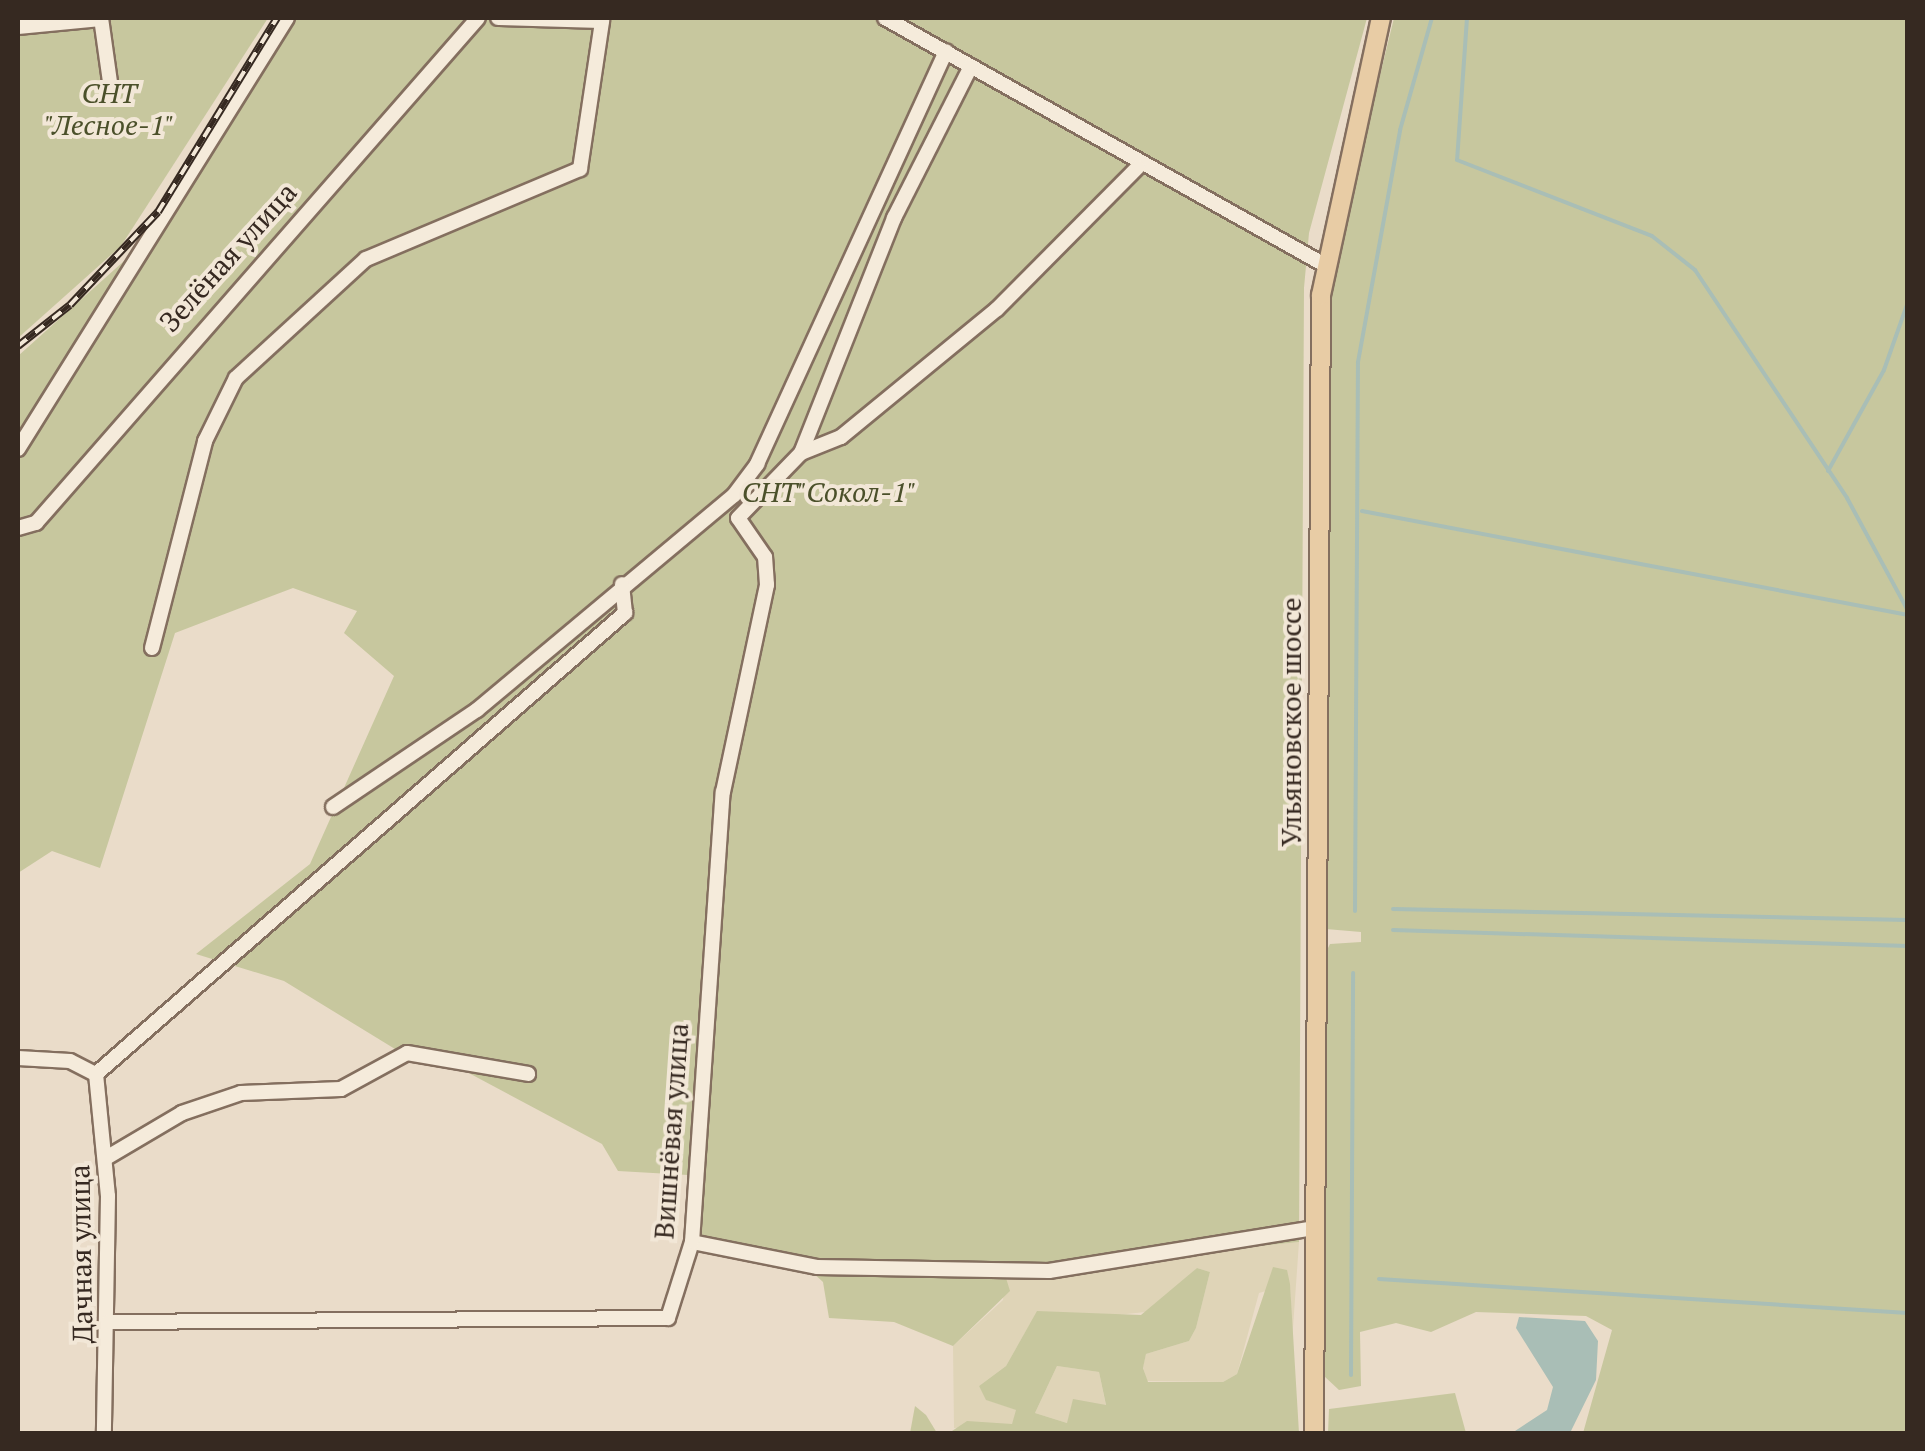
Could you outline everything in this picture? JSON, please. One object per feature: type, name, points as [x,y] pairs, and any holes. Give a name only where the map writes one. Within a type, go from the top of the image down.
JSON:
[{"type":"main road","name":"Ульяновское шоссе","points":[[1314,1434],[1323,264],[1381,18]]},
{"type":"street","points":[[18,27],[101,18],[110,82]]},
{"type":"street","points":[[18,449],[288,18]]},
{"type":"street","name":"Зелёная улица","points":[[18,528],[36,523],[478,18]]},
{"type":"street","points":[[152,648],[205,442],[236,378],[366,259],[580,169],[602,21],[498,18]]},
{"type":"street","points":[[885,18],[1138,167],[1323,264]]},
{"type":"street","points":[[333,807],[462,722],[622,584],[734,495],[757,464],[946,51]]},
{"type":"street","points":[[801,453],[894,218],[971,66]]},
{"type":"street","points":[[801,453],[841,437],[997,309],[1138,167]]},
{"type":"street","name":"Вишнёвая улица","points":[[108,1322],[668,1318],[692,1242],[722,792],[767,585],[765,556],[738,518],[801,453]]},
{"type":"street","points":[[18,1058],[70,1061],[96,1074],[625,613],[622,584]]},
{"type":"street","points":[[106,1158],[182,1113],[241,1093],[341,1089],[407,1053],[528,1074]]},
{"type":"street","name":"Дачная улица","points":[[96,1074],[106,1158],[108,1322],[104,1434]]},
{"type":"street","points":[[692,1242],[816,1268],[1049,1272],[1314,1228]]},
{"type":"shaded area","points":[[1299,1242],[1292,1342],[1290,1284],[1259,1293],[1237,1374],[1223,1382],[1147,1381],[1143,1367],[1146,1354],[1189,1341],[1210,1272],[1197,1268],[1155,1311],[1030,1324],[1006,1366],[979,1386],[987,1400],[1017,1410],[1012,1425],[954,1428],[953,1346],[1003,1300],[1006,1277],[1051,1280],[1146,1258]]},
{"type":"shaded area","points":[[1519,1317],[1585,1321],[1598,1341],[1596,1380],[1570,1433],[1512,1433],[1547,1410],[1553,1387],[1516,1328]]},
{"type":"shaded area","points":[[1057,1366],[1099,1372],[1106,1406],[1067,1423],[1035,1413]]},
{"type":"green space","name":"СНТ \"Лесное-1\"","points":[[18,18],[268,18],[121,246],[18,338]]},
{"type":"green space","name":"СНТ\"Сокол-1\"","points":[[283,18],[1367,18],[1309,233],[1304,288],[1299,1242],[1146,1258],[1051,1280],[1006,1278],[1010,1291],[953,1346],[894,1322],[829,1318],[823,1282],[799,1260],[686,1242],[688,1175],[618,1171],[602,1144],[450,1063],[395,1049],[284,981],[196,954],[310,864],[394,676],[344,633],[357,611],[293,588],[175,633],[100,868],[52,851],[18,873],[18,356],[124,261],[172,202]]},
{"type":"green space","points":[[1394,18],[1907,18],[1907,1433],[1583,1433],[1612,1330],[1586,1316],[1476,1312],[1431,1332],[1396,1323],[1360,1332],[1361,1386],[1339,1390],[1324,1376],[1325,954],[1330,944],[1361,942],[1361,932],[1326,929],[1328,288]]},
{"type":"green space","points":[[1273,1267],[1287,1270],[1299,1433],[949,1433],[967,1421],[1012,1424],[1016,1410],[986,1400],[979,1386],[1006,1366],[1037,1311],[1141,1315],[1197,1268],[1210,1272],[1196,1328],[1189,1341],[1146,1354],[1143,1368],[1148,1382],[1223,1382],[1237,1374]],"holes":[[[1057,1366],[1099,1372],[1106,1405],[1073,1399],[1067,1423],[1035,1413]]]},
{"type":"green space","points":[[1455,1393],[1466,1433],[1328,1433],[1329,1409]]},
{"type":"green space","points":[[915,1406],[926,1415],[937,1433],[910,1433]]},
{"type":"waterway","points":[[1355,911],[1358,362],[1400,130],[1432,18]]},
{"type":"waterway","points":[[1467,18],[1457,160],[1652,236],[1695,270],[1847,498],[1908,611]]},
{"type":"waterway","points":[[1828,471],[1884,370],[1908,302]]},
{"type":"waterway","points":[[1362,511],[1908,615]]},
{"type":"waterway","points":[[1393,909],[1908,920]]},
{"type":"waterway","points":[[1393,930],[1908,946]]},
{"type":"waterway","points":[[1351,1375],[1353,973]]},
{"type":"waterway","points":[[1379,1279],[1908,1313]]},
{"type":"railway","points":[[18,346],[70,305],[158,212],[277,18]]}]
